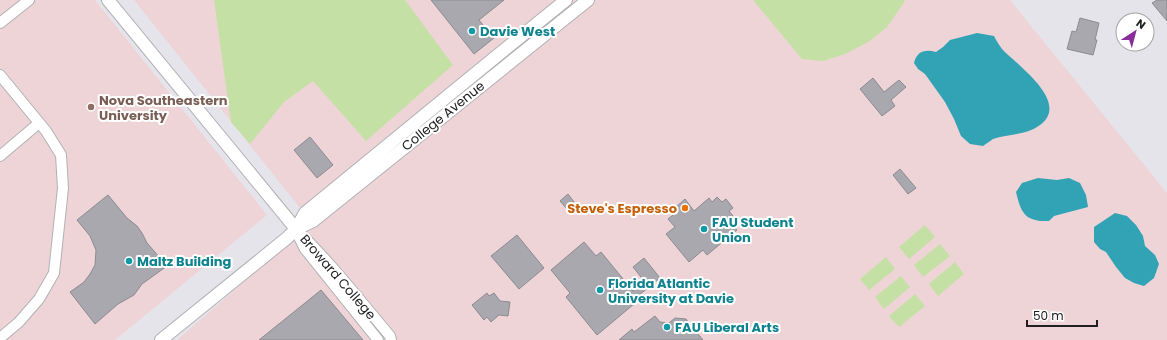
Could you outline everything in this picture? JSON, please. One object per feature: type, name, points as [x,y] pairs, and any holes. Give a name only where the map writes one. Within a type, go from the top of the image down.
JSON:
[{"type":"street","points":[[0,23],[29,0]]},
{"type":"street","points":[[108,0],[296,229]]},
{"type":"street","name":"College Avenue","points":[[160,340],[287,238],[296,229],[305,213],[566,0]]},
{"type":"street","name":"College Avenue","points":[[296,229],[313,221],[588,0]]},
{"type":"street","points":[[0,75],[39,123],[61,155],[63,188],[54,273],[39,299],[19,322],[0,338]]},
{"type":"street","points":[[0,156],[39,123]]},
{"type":"street","name":"Broward College","points":[[296,229],[304,249],[378,340]]},
{"type":"street","name":"Broward College","points":[[296,229],[318,251],[351,289],[390,336],[391,340]]},
{"type":"shaded area","name":"Nova Southeastern University","points":[[0,0],[95,0],[267,215],[115,340],[0,340]]},
{"type":"shaded area","points":[[134,0],[1010,0],[1167,193],[1167,340],[177,340],[312,223]]},
{"type":"green space","points":[[214,0],[405,0],[453,65],[366,141],[313,81],[284,102],[250,144],[231,122]]},
{"type":"green space","points":[[753,0],[905,0],[887,27],[870,41],[845,54],[823,61],[802,59]]},
{"type":"green space","points":[[925,225],[935,237],[909,259],[899,247]]},
{"type":"green space","points":[[940,244],[950,256],[923,277],[914,265]]},
{"type":"green space","points":[[886,257],[895,269],[869,290],[860,279]]},
{"type":"green space","points":[[955,262],[964,274],[938,296],[929,284]]},
{"type":"green space","points":[[901,276],[910,287],[884,309],[875,297]]},
{"type":"green space","points":[[915,294],[925,306],[899,327],[889,316]]},
{"type":"water","points":[[977,33],[994,36],[1002,49],[1038,84],[1046,95],[1049,106],[1048,116],[1040,125],[1023,133],[993,139],[983,146],[970,144],[961,136],[945,102],[925,74],[918,69],[914,63],[919,53],[925,51],[936,52],[950,40]]},
{"type":"water","points":[[1038,178],[1057,180],[1069,178],[1080,183],[1086,195],[1088,207],[1054,216],[1049,221],[1034,220],[1029,218],[1022,211],[1016,192],[1022,183]]},
{"type":"water","points":[[1115,213],[1127,216],[1136,225],[1143,236],[1145,246],[1155,255],[1159,264],[1154,278],[1144,286],[1125,278],[1106,252],[1100,249],[1094,242],[1094,227]]},
{"type":"building","name":"Davie West","points":[[431,0],[504,0],[479,20],[494,38],[474,54]]},
{"type":"building","points":[[1157,0],[1167,0],[1167,21],[1152,3]]},
{"type":"building","points":[[1080,18],[1099,23],[1093,55],[1067,49],[1072,31],[1076,32]]},
{"type":"building","points":[[873,78],[884,92],[899,80],[906,87],[891,100],[895,106],[882,116],[860,89]]},
{"type":"building","points":[[310,137],[333,165],[317,178],[294,150]]},
{"type":"building","points":[[900,169],[916,188],[908,194],[893,175]]},
{"type":"building","points":[[568,194],[574,202],[566,208],[560,201]]},
{"type":"building","name":"Maltz Building","points":[[108,195],[127,218],[137,226],[147,243],[167,266],[142,284],[134,295],[118,304],[95,324],[70,292],[84,282],[95,265],[96,250],[90,236],[77,220]]},
{"type":"building","name":"FAU Student Union","points":[[717,197],[722,202],[726,199],[733,208],[729,211],[733,216],[728,220],[737,230],[707,255],[703,250],[689,262],[666,234],[675,227],[668,219],[678,211],[675,208],[685,199],[694,211],[709,198],[712,202]]},
{"type":"building","points":[[517,235],[544,268],[519,289],[491,256]]},
{"type":"building","name":"Florida Atlantic University at Davie","points":[[584,242],[596,256],[601,252],[633,291],[645,282],[633,267],[644,258],[660,278],[638,296],[640,299],[597,335],[566,297],[570,293],[551,270]]},
{"type":"building","points":[[321,290],[363,340],[259,340],[305,303]]},
{"type":"building","points":[[487,293],[489,296],[494,293],[500,301],[510,302],[508,316],[499,315],[491,322],[487,317],[484,320],[472,305]]},
{"type":"building","name":"FAU Liberal Arts","points":[[655,316],[660,322],[669,323],[675,318],[686,319],[703,340],[619,340],[632,329],[634,332]]},
{"type":"place","name":"Davie West","points":[[472,31]]},
{"type":"place","name":"Nova Southeastern University","points":[[91,107]]},
{"type":"place","name":"Steve's Espresso","points":[[685,208]]},
{"type":"place","name":"FAU Student Union","points":[[704,229]]},
{"type":"place","name":"Maltz Building","points":[[129,261]]},
{"type":"place","name":"Florida Atlantic University at Davie","points":[[600,290]]},
{"type":"place","name":"FAU Liberal Arts","points":[[667,327]]}]
